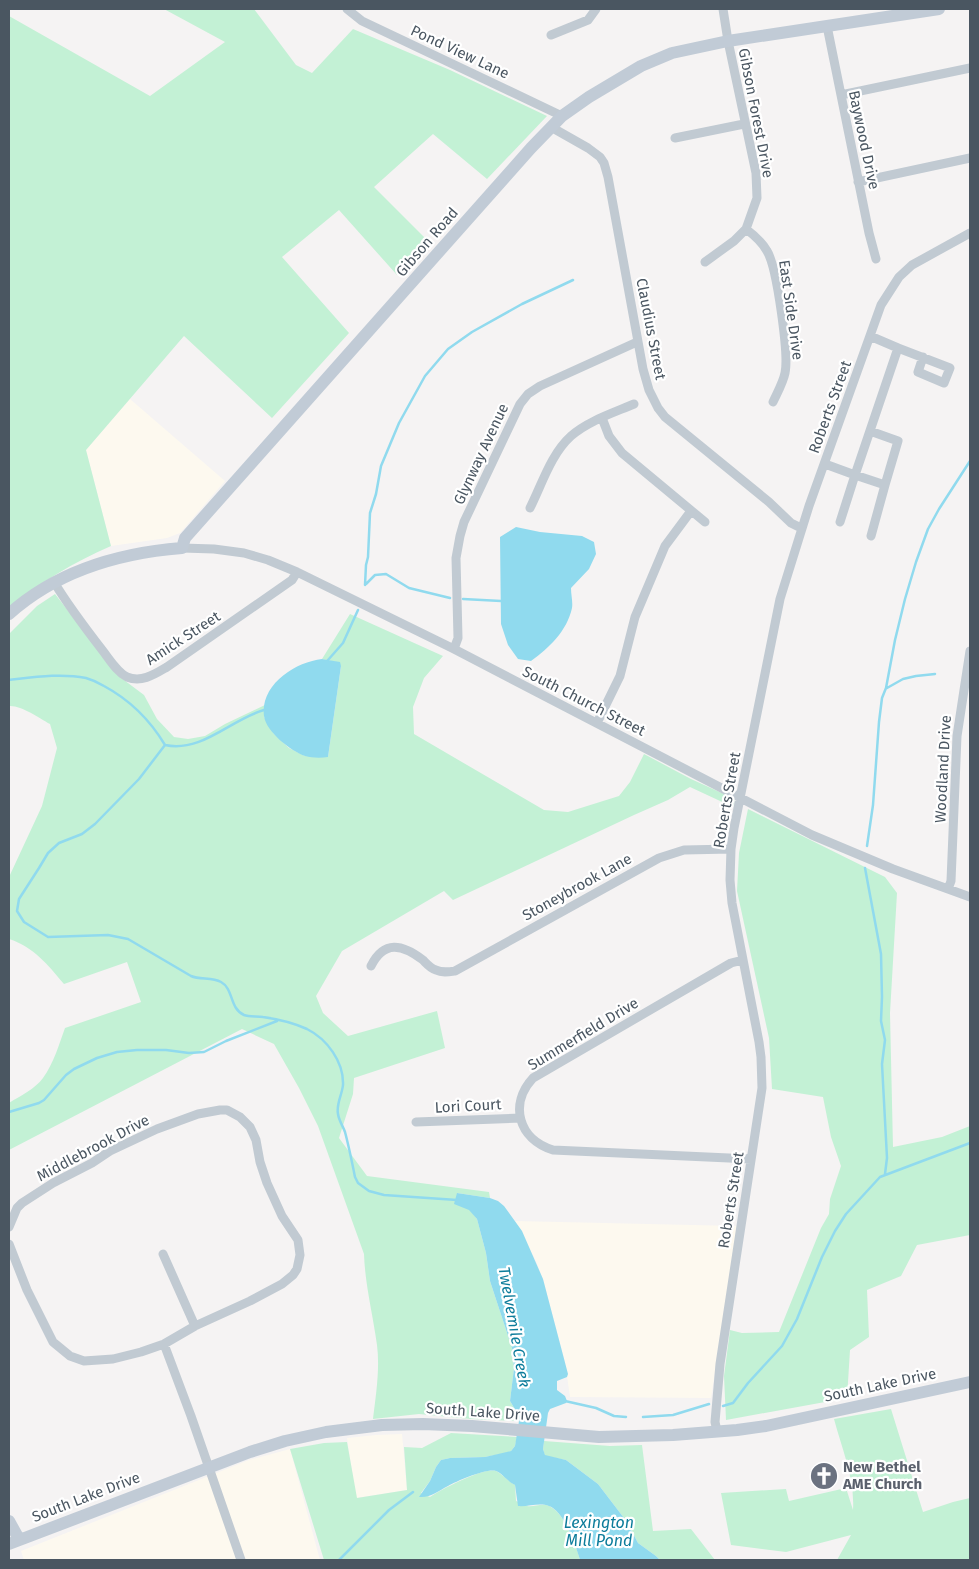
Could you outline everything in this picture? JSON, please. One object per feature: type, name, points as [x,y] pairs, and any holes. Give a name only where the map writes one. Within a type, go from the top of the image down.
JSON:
[{"type":"street","name":"Pond View Lane","points":[[347,9],[362,20],[562,116]]},
{"type":"street","points":[[551,35],[588,20],[596,9]]},
{"type":"street","name":"Gibson Forest Drive","points":[[705,262],[734,241],[746,229],[757,198],[752,157],[728,41],[724,9]]},
{"type":"street","name":"Gibson Road","points":[[182,548],[186,538],[562,116],[608,84],[655,59],[686,49],[939,9]]},
{"type":"street","name":"Baywood Drive","points":[[827,26],[858,182],[876,259]]},
{"type":"street","points":[[841,95],[970,68]]},
{"type":"street","points":[[675,138],[744,124]]},
{"type":"street","name":"Claudius Street","points":[[551,127],[588,148],[604,162],[637,342],[649,390],[658,408],[665,417],[769,502],[791,523],[802,528]]},
{"type":"street","points":[[858,182],[970,158]]},
{"type":"street","name":"East Side Drive","points":[[746,229],[767,251],[773,265],[778,294],[787,363],[785,376],[773,402]]},
{"type":"street","name":"Roberts Street","points":[[717,1431],[715,1422],[720,1364],[762,1088],[759,1042],[732,903],[730,880],[731,849],[739,798],[780,599],[802,528],[881,305],[899,277],[912,266],[970,233]]},
{"type":"street","points":[[870,336],[923,358]]},
{"type":"street","name":"Glynway Avenue","points":[[454,649],[458,640],[456,558],[460,536],[464,522],[520,404],[528,394],[540,386],[637,342]]},
{"type":"street","points":[[840,522],[898,348]]},
{"type":"street","points":[[530,508],[552,462],[564,443],[580,429],[634,404]]},
{"type":"street","points":[[602,418],[609,436],[618,448],[705,522]]},
{"type":"street","points":[[870,431],[898,441],[872,536]]},
{"type":"street","points":[[824,464],[885,485]]},
{"type":"street","points":[[597,723],[620,676],[635,617],[666,546],[691,511]]},
{"type":"street","points":[[9,614],[31,596],[83,568],[123,556],[182,548]]},
{"type":"street","name":"South Church Street","points":[[182,548],[214,548],[244,553],[268,560],[297,572],[454,649],[812,835],[893,869],[970,897]]},
{"type":"street","name":"Amick Street","points":[[54,582],[76,617],[116,667],[128,677],[139,679],[151,676],[167,667],[292,580],[297,572]]},
{"type":"street","name":"Woodland Drive","points":[[948,889],[951,881],[957,736],[970,651]]},
{"type":"street","name":"Stoneybrook Lane","points":[[370,966],[379,952],[397,947],[410,951],[444,977],[659,858],[684,850],[731,849]]},
{"type":"street","name":"Summerfield Drive","points":[[520,1118],[522,1096],[528,1083],[533,1078],[731,963],[743,960]]},
{"type":"street","name":"Middlebrook Drive","points":[[9,1227],[17,1208],[22,1203],[53,1183],[123,1144],[198,1114],[220,1110],[234,1113],[245,1122],[253,1134],[267,1183],[282,1216],[298,1240],[300,1262],[298,1269],[282,1284],[195,1326],[164,1344],[113,1359],[84,1361],[70,1356],[53,1342],[27,1290],[9,1244]]},
{"type":"street","points":[[520,1118],[528,1135],[546,1148],[553,1150],[751,1159]]},
{"type":"street","name":"Lori Court","points":[[416,1122],[520,1118]]},
{"type":"street","points":[[162,1254],[195,1326]]},
{"type":"street","points":[[164,1344],[241,1560]]},
{"type":"street","name":"South Lake Drive","points":[[14,1541],[250,1452],[285,1441],[353,1428],[438,1424],[599,1437],[673,1435],[766,1426],[970,1382]]},
{"type":"street","points":[[9,1521],[14,1541]]},
{"type":"shaded area","points":[[130,399],[225,481],[180,533],[167,538],[111,546],[86,450]]},
{"type":"shaded area","points":[[515,1221],[737,1226],[711,1398],[570,1397],[565,1362],[543,1279],[536,1261]]},
{"type":"shaded area","points":[[402,1434],[407,1490],[356,1498],[347,1438]]},
{"type":"shaded area","points":[[290,1449],[320,1560],[24,1560],[21,1551],[249,1460]]},
{"type":"green space","points":[[164,9],[254,9],[296,65],[312,73],[353,29],[450,70],[547,116],[487,179],[433,134],[374,187],[429,242],[397,275],[339,210],[282,257],[349,333],[272,418],[184,336],[86,450],[111,546],[57,574],[9,608],[9,16],[150,96],[225,42]]},
{"type":"green space","points":[[55,594],[120,677],[144,695],[157,719],[174,737],[188,739],[205,736],[265,705],[264,717],[274,734],[289,748],[305,756],[328,757],[341,666],[336,662],[322,659],[350,614],[443,656],[424,678],[413,707],[414,734],[544,810],[568,812],[619,796],[630,782],[644,754],[691,779],[735,799],[733,807],[690,787],[668,800],[453,900],[444,891],[342,951],[316,996],[323,1013],[348,1036],[437,1011],[445,1048],[354,1078],[353,1094],[339,1138],[367,1176],[489,1192],[490,1198],[457,1193],[477,1219],[486,1253],[490,1281],[512,1348],[514,1368],[510,1401],[519,1421],[419,1414],[373,1419],[378,1354],[364,1254],[318,1126],[274,1044],[242,1029],[9,1150],[9,1103],[32,1089],[43,1078],[53,1060],[65,1028],[141,1002],[127,962],[64,984],[33,952],[18,942],[9,939],[9,877],[42,806],[57,748],[50,724],[24,710],[9,706],[9,634],[37,606]]},
{"type":"green space","points":[[748,809],[885,877],[897,893],[890,1013],[893,1147],[942,1137],[970,1126],[970,1235],[917,1245],[901,1276],[867,1290],[869,1337],[850,1350],[847,1398],[726,1420],[724,1376],[730,1330],[742,1333],[779,1332],[821,1228],[829,1214],[830,1199],[841,1166],[831,1137],[823,1097],[772,1089],[769,1038],[737,891],[739,853]]},
{"type":"green space","points":[[891,1409],[923,1512],[970,1498],[970,1560],[837,1560],[851,1535],[786,1552],[731,1545],[721,1493],[786,1489],[789,1501],[846,1488],[853,1510],[850,1475],[834,1419]]},
{"type":"green space","points":[[451,1433],[517,1437],[515,1446],[506,1453],[485,1457],[441,1460],[421,1493],[430,1497],[473,1475],[496,1471],[515,1485],[516,1501],[527,1506],[546,1505],[558,1513],[568,1528],[580,1560],[324,1560],[290,1449],[324,1443],[347,1442],[357,1498],[407,1490],[404,1447],[422,1448]]},
{"type":"green space","points":[[544,1441],[610,1446],[642,1445],[653,1531],[691,1529],[715,1560],[660,1560],[638,1543],[627,1522],[598,1484],[566,1460],[545,1456],[543,1449]]},
{"type":"water","points":[[516,527],[540,532],[582,536],[594,542],[596,554],[589,569],[571,588],[572,608],[562,631],[551,645],[531,661],[518,659],[508,645],[501,624],[500,537]]},
{"type":"water","points":[[322,659],[340,662],[341,666],[328,757],[319,758],[305,756],[280,740],[266,722],[264,705],[273,685],[281,677],[301,665]]},
{"type":"water","name":"Lexington Mill Pond","points":[[457,1193],[490,1198],[504,1206],[522,1231],[543,1279],[568,1374],[567,1377],[557,1381],[557,1390],[565,1396],[567,1401],[550,1409],[548,1413],[543,1449],[545,1455],[566,1460],[598,1484],[627,1522],[638,1543],[660,1560],[580,1560],[569,1530],[560,1515],[554,1509],[545,1505],[518,1506],[515,1485],[496,1471],[486,1471],[472,1475],[431,1495],[419,1497],[441,1460],[485,1457],[511,1451],[515,1446],[519,1421],[510,1401],[514,1368],[512,1348],[490,1281],[486,1253],[477,1219],[469,1210],[454,1204]]},
{"type":"waterway","points":[[365,585],[370,513],[376,494],[381,466],[399,423],[425,376],[448,349],[472,332],[522,304],[573,280]]},
{"type":"waterway","points":[[867,846],[873,805],[882,698],[886,688],[905,599],[928,529],[970,461]]},
{"type":"waterway","points":[[366,584],[375,575],[386,574],[409,588],[450,598]]},
{"type":"waterway","points":[[463,599],[501,601]]},
{"type":"waterway","points":[[328,660],[343,643],[358,610]]},
{"type":"waterway","points":[[887,688],[903,679],[935,674]]},
{"type":"waterway","name":"Twelvemile Creek","points":[[9,680],[58,676],[86,678],[100,684],[131,704],[153,727],[165,745]]},
{"type":"waterway","points":[[165,745],[179,746],[204,740],[240,720],[264,710]]},
{"type":"waterway","name":"Twelvemile Creek","points":[[165,745],[139,779],[95,824],[82,834],[59,843],[48,853],[19,899],[17,911],[24,922],[48,937],[108,935],[128,939],[191,976],[221,982],[228,989],[236,1008],[244,1015],[285,1021],[314,1033],[333,1052],[341,1068],[343,1085],[338,1114],[345,1132],[358,1183],[369,1191],[384,1195],[457,1200]]},
{"type":"waterway","points":[[865,868],[881,954],[881,1021],[885,1040],[882,1064],[887,1158],[885,1174]]},
{"type":"waterway","points":[[9,1112],[44,1100],[66,1075],[97,1058],[117,1052],[137,1050],[204,1052],[226,1041],[277,1021]]},
{"type":"waterway","points":[[723,1406],[733,1403],[748,1383],[782,1346],[797,1319],[822,1257],[835,1231],[846,1214],[880,1177],[970,1143]]},
{"type":"waterway","points":[[565,1401],[596,1408],[614,1416],[626,1417]]},
{"type":"waterway","points":[[643,1417],[673,1415],[709,1404]]},
{"type":"waterway","points":[[339,1560],[389,1510],[413,1492]]},
{"type":"place","name":"New Bethel AME Church","points":[[824,1476]]}]
